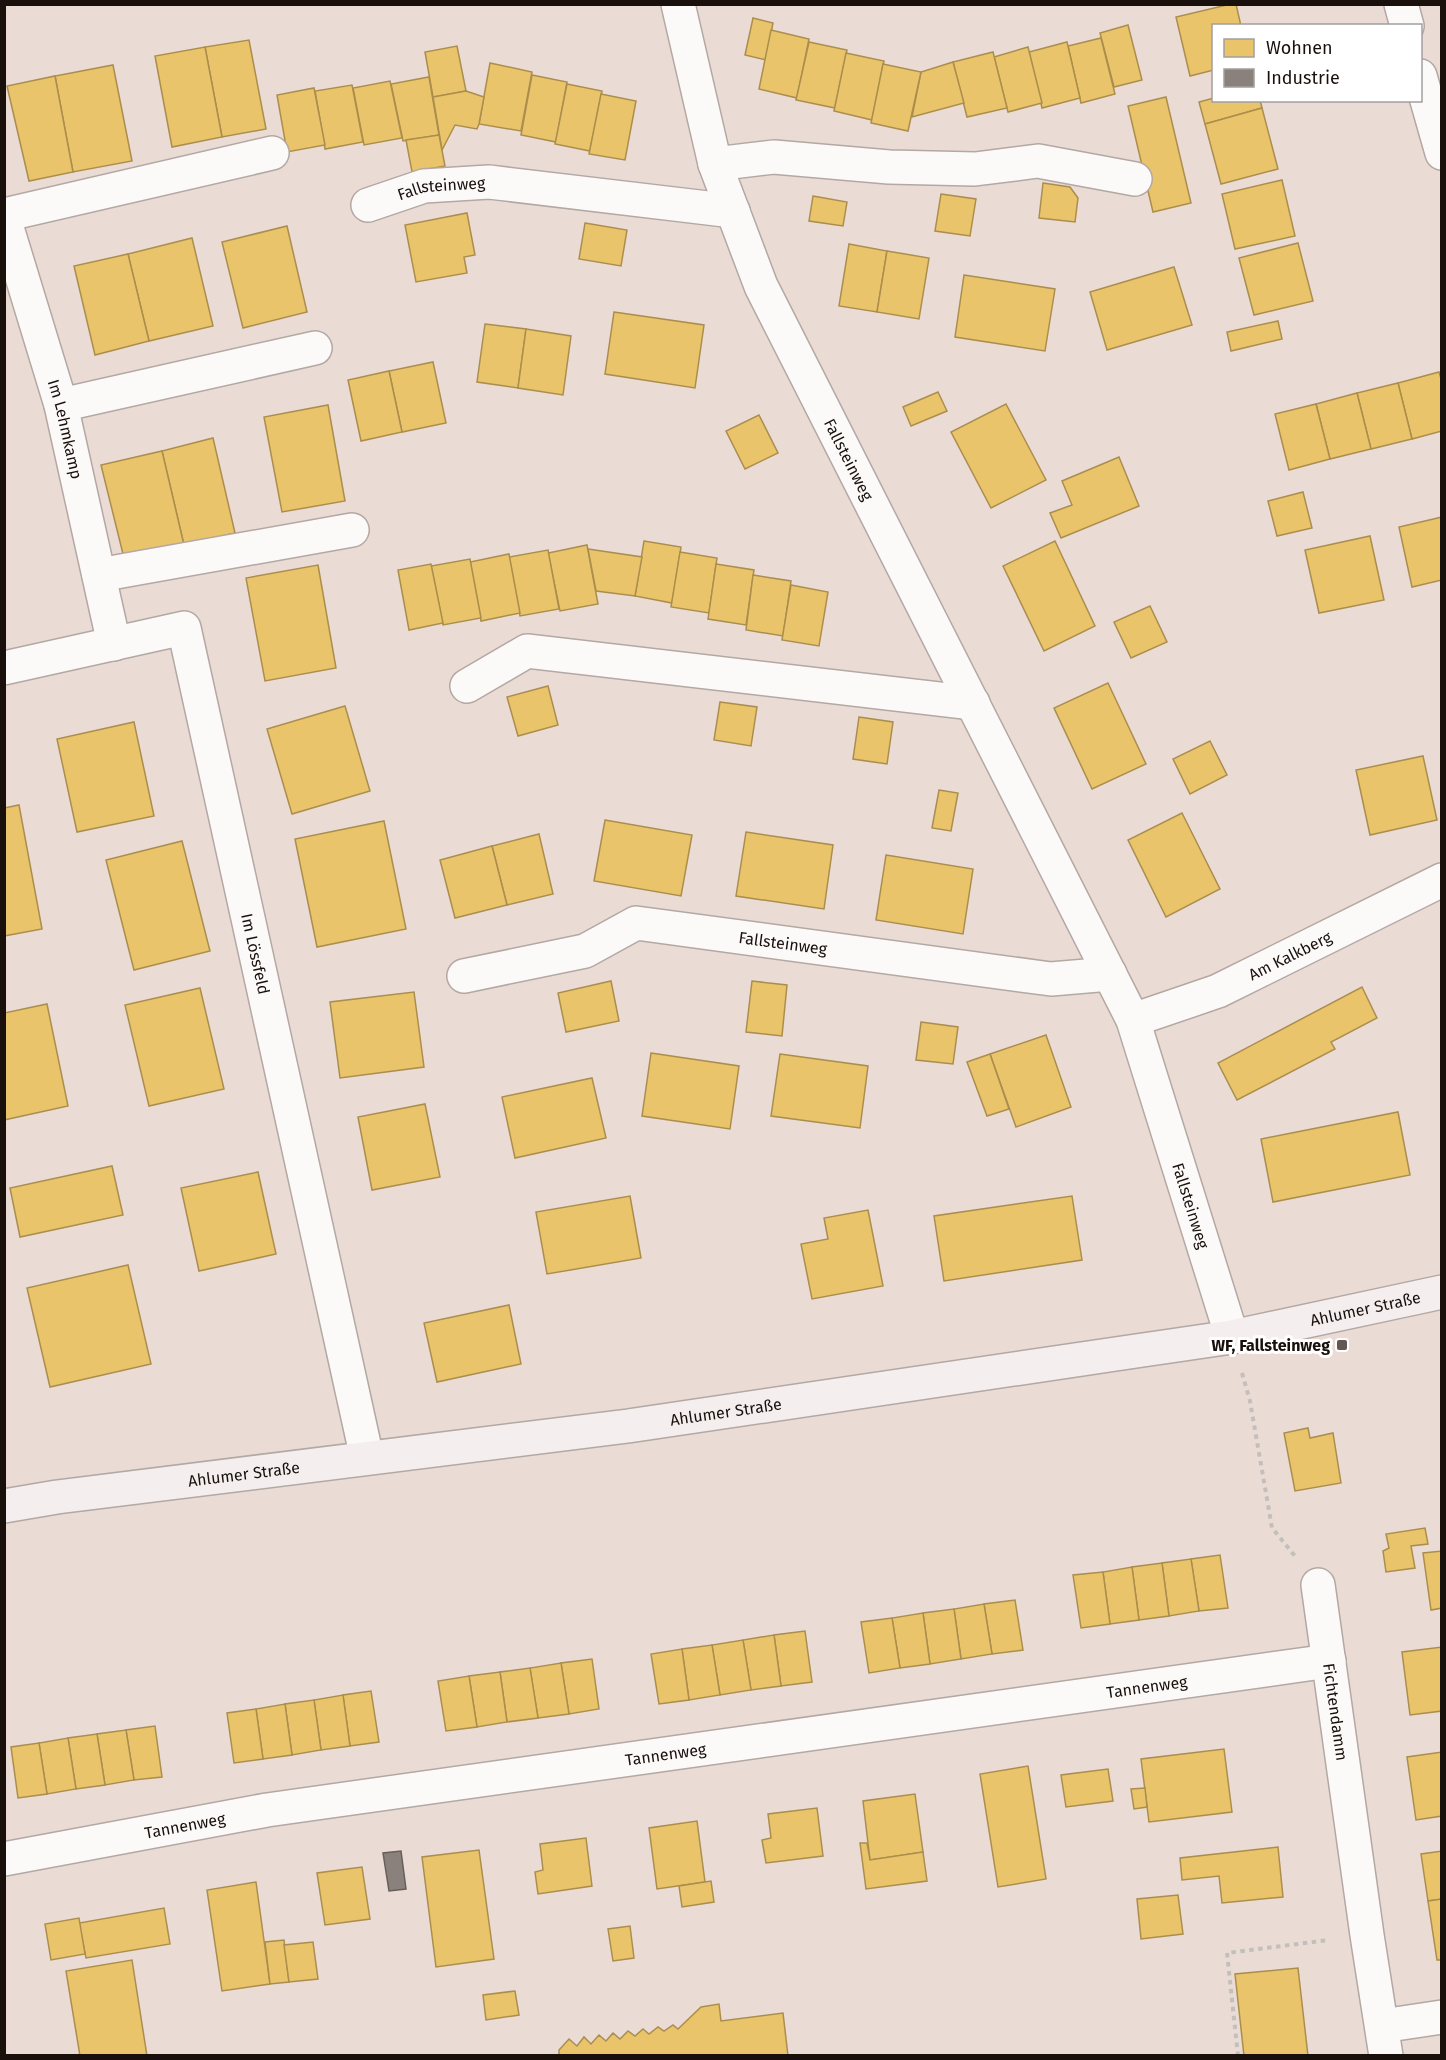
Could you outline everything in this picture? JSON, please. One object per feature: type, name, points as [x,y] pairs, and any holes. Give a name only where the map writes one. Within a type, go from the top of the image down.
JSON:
[{"type":"main road","name":"Ahlumer Straße","points":[[4,1506],[57,1497],[628,1426],[1232,1337],[1442,1292]]},
{"type":"street","name":"Fallsteinweg","points":[[678,4],[715,164],[761,285],[1133,1020],[1232,1337]]},
{"type":"street","points":[[1401,4],[1406,24]]},
{"type":"street","points":[[1422,83],[1442,153]]},
{"type":"street","points":[[4,217],[272,153]]},
{"type":"street","points":[[715,164],[774,157],[889,167],[975,169],[1038,161],[1135,179]]},
{"type":"street","name":"Fallsteinweg","points":[[368,205],[424,186],[489,182],[733,212]]},
{"type":"street","name":"Im Lehmkamp","points":[[4,217],[61,405],[114,644]]},
{"type":"street","points":[[61,405],[315,348]]},
{"type":"street","points":[[99,575],[352,530]]},
{"type":"street","name":"Im Lössfeld","points":[[4,668],[184,628],[367,1458]]},
{"type":"street","points":[[467,686],[527,651],[973,703]]},
{"type":"street","name":"Am Kalkberg","points":[[1133,1020],[1218,991],[1442,880]]},
{"type":"street","name":"Fallsteinweg","points":[[464,976],[585,951],[636,923],[1050,979],[1110,974]]},
{"type":"street","name":"Fichtendamm","points":[[1318,1585],[1384,2041]]},
{"type":"street","name":"Tannenweg","points":[[4,1859],[267,1810],[1329,1661]]},
{"type":"street","points":[[1384,2041],[1442,2017]]},
{"type":"path","points":[[1245,1383],[1272,1528],[1318,1585]]},
{"type":"path","points":[[1239,2055],[1227,1953],[1367,1935]]},
{"type":"building: Wohnen","points":[[1236,4],[1241,24],[1212,24],[1212,70],[1190,76],[1176,17]]},
{"type":"building: Wohnen","points":[[753,18],[773,23],[766,60],[745,55]]},
{"type":"building: Wohnen","points":[[1128,25],[1142,80],[1114,87],[1100,33]]},
{"type":"building: Wohnen","points":[[771,30],[809,39],[797,98],[759,89]]},
{"type":"building: Wohnen","points":[[1101,38],[1115,94],[1081,103],[1068,46]]},
{"type":"building: Wohnen","points":[[249,40],[266,129],[222,137],[205,47]]},
{"type":"building: Wohnen","points":[[809,42],[847,50],[835,108],[796,100]]},
{"type":"building: Wohnen","points":[[1067,42],[1080,98],[1042,108],[1029,52]]},
{"type":"building: Wohnen","points":[[457,46],[466,91],[433,97],[425,52]]},
{"type":"building: Wohnen","points":[[205,47],[222,137],[172,147],[155,56]]},
{"type":"building: Wohnen","points":[[1028,47],[1042,103],[1008,112],[994,57]]},
{"type":"building: Wohnen","points":[[993,52],[1007,108],[967,117],[953,62]]},
{"type":"building: Wohnen","points":[[846,53],[884,61],[872,120],[834,111]]},
{"type":"building: Wohnen","points":[[953,62],[964,103],[912,117],[921,72]]},
{"type":"building: Wohnen","points":[[490,63],[532,72],[521,131],[479,124]]},
{"type":"building: Wohnen","points":[[883,64],[921,72],[908,131],[871,123]]},
{"type":"building: Wohnen","points":[[113,65],[132,161],[73,172],[55,76]]},
{"type":"building: Wohnen","points":[[532,75],[567,82],[556,142],[521,135]]},
{"type":"building: Wohnen","points":[[55,76],[73,172],[29,181],[7,86]]},
{"type":"building: Wohnen","points":[[429,77],[439,135],[403,141],[391,84]]},
{"type":"building: Wohnen","points":[[390,81],[402,138],[364,145],[353,88]]},
{"type":"building: Wohnen","points":[[567,84],[602,91],[590,151],[555,144]]},
{"type":"building: Wohnen","points":[[352,85],[363,142],[325,149],[315,91]]},
{"type":"building: Wohnen","points":[[314,88],[325,145],[287,152],[277,95]]},
{"type":"building: Wohnen","points":[[466,91],[484,97],[477,129],[455,125],[442,150],[433,97]]},
{"type":"building: Wohnen","points":[[601,94],[636,101],[625,160],[589,154]]},
{"type":"building: Wohnen","points":[[1166,97],[1191,203],[1153,212],[1128,106]]},
{"type":"building: Wohnen","points":[[1212,99],[1212,102],[1260,102],[1262,108],[1205,124],[1199,102]]},
{"type":"building: Wohnen","points":[[1262,108],[1278,169],[1221,184],[1205,124]]},
{"type":"building: Wohnen","points":[[439,135],[445,166],[412,172],[406,140]]},
{"type":"building: Wohnen","points":[[1282,180],[1295,236],[1235,249],[1222,194]]},
{"type":"building: Wohnen","points":[[1043,183],[1070,187],[1078,198],[1075,222],[1039,218]]},
{"type":"building: Wohnen","points":[[941,194],[976,199],[970,236],[935,231]]},
{"type":"building: Wohnen","points":[[813,196],[847,202],[843,226],[809,221]]},
{"type":"building: Wohnen","points":[[467,213],[475,255],[464,257],[467,273],[416,282],[405,225]]},
{"type":"building: Wohnen","points":[[585,223],[627,230],[621,266],[579,259]]},
{"type":"building: Wohnen","points":[[287,226],[307,312],[243,328],[222,242]]},
{"type":"building: Wohnen","points":[[192,238],[213,326],[149,341],[128,254]]},
{"type":"building: Wohnen","points":[[1298,243],[1313,301],[1254,315],[1239,258]]},
{"type":"building: Wohnen","points":[[849,244],[887,251],[877,312],[839,306]]},
{"type":"building: Wohnen","points":[[887,251],[929,258],[919,319],[877,312]]},
{"type":"building: Wohnen","points":[[128,254],[149,341],[95,355],[74,266]]},
{"type":"building: Wohnen","points":[[1174,267],[1192,325],[1107,350],[1090,292]]},
{"type":"building: Wohnen","points":[[964,275],[1055,289],[1045,351],[955,337]]},
{"type":"building: Wohnen","points":[[614,312],[704,325],[695,388],[605,374]]},
{"type":"building: Wohnen","points":[[1278,321],[1282,339],[1231,351],[1227,332]]},
{"type":"building: Wohnen","points":[[485,324],[526,329],[518,388],[477,382]]},
{"type":"building: Wohnen","points":[[526,329],[571,336],[563,395],[518,388]]},
{"type":"building: Wohnen","points":[[433,362],[446,423],[402,432],[389,371]]},
{"type":"building: Wohnen","points":[[389,371],[402,432],[361,441],[348,380]]},
{"type":"building: Wohnen","points":[[1439,372],[1442,382],[1442,431],[1412,439],[1398,383]]},
{"type":"building: Wohnen","points":[[1398,383],[1412,439],[1371,449],[1357,393]]},
{"type":"building: Wohnen","points":[[938,392],[947,411],[911,426],[903,407]]},
{"type":"building: Wohnen","points":[[1357,393],[1371,449],[1330,459],[1316,404]]},
{"type":"building: Wohnen","points":[[1006,404],[1046,480],[991,508],[951,432]]},
{"type":"building: Wohnen","points":[[1316,404],[1330,459],[1289,470],[1275,414]]},
{"type":"building: Wohnen","points":[[328,405],[345,501],[282,512],[264,417]]},
{"type":"building: Wohnen","points":[[759,415],[778,453],[745,469],[726,431]]},
{"type":"building: Wohnen","points":[[213,438],[235,533],[184,545],[162,451]]},
{"type":"building: Wohnen","points":[[162,451],[184,545],[124,558],[101,465]]},
{"type":"building: Wohnen","points":[[1119,457],[1139,506],[1061,538],[1050,513],[1072,505],[1062,481]]},
{"type":"building: Wohnen","points":[[1303,492],[1312,528],[1277,536],[1268,501]]},
{"type":"building: Wohnen","points":[[1442,517],[1442,580],[1412,587],[1399,527]]},
{"type":"building: Wohnen","points":[[1370,536],[1384,600],[1319,613],[1305,550]]},
{"type":"building: Wohnen","points":[[644,541],[681,547],[672,603],[635,596]]},
{"type":"building: Wohnen","points":[[1055,541],[1095,626],[1044,651],[1003,566]]},
{"type":"building: Wohnen","points":[[587,545],[598,604],[560,611],[548,553]]},
{"type":"building: Wohnen","points":[[588,549],[642,557],[635,596],[596,591]]},
{"type":"building: Wohnen","points":[[548,550],[559,609],[520,616],[509,557]]},
{"type":"building: Wohnen","points":[[680,552],[717,558],[709,613],[671,607]]},
{"type":"building: Wohnen","points":[[509,554],[520,613],[481,621],[470,562]]},
{"type":"building: Wohnen","points":[[470,559],[481,618],[443,625],[431,566]]},
{"type":"building: Wohnen","points":[[431,564],[443,623],[409,630],[398,570]]},
{"type":"building: Wohnen","points":[[716,564],[754,570],[746,625],[708,619]]},
{"type":"building: Wohnen","points":[[318,565],[336,668],[265,681],[246,578]]},
{"type":"building: Wohnen","points":[[753,575],[791,581],[783,636],[746,630]]},
{"type":"building: Wohnen","points":[[791,585],[828,592],[819,646],[782,640]]},
{"type":"building: Wohnen","points":[[1150,606],[1167,642],[1131,658],[1114,622]]},
{"type":"building: Wohnen","points":[[1108,683],[1146,764],[1092,789],[1054,708]]},
{"type":"building: Wohnen","points":[[548,686],[558,725],[518,736],[507,697]]},
{"type":"building: Wohnen","points":[[720,702],[757,707],[751,746],[714,740]]},
{"type":"building: Wohnen","points":[[345,706],[370,791],[292,814],[267,729]]},
{"type":"building: Wohnen","points":[[859,717],[893,722],[887,764],[853,759]]},
{"type":"building: Wohnen","points":[[134,722],[154,816],[77,832],[57,739]]},
{"type":"building: Wohnen","points":[[1210,741],[1227,775],[1190,794],[1173,759]]},
{"type":"building: Wohnen","points":[[1423,756],[1437,820],[1370,835],[1356,770]]},
{"type":"building: Wohnen","points":[[939,790],[958,793],[951,831],[932,828]]},
{"type":"building: Wohnen","points":[[19,805],[42,929],[4,936],[4,808]]},
{"type":"building: Wohnen","points":[[1182,813],[1220,889],[1166,917],[1128,840]]},
{"type":"building: Wohnen","points":[[605,820],[692,835],[681,896],[594,881]]},
{"type":"building: Wohnen","points":[[384,821],[406,929],[317,947],[295,839]]},
{"type":"building: Wohnen","points":[[746,832],[833,845],[824,909],[736,896]]},
{"type":"building: Wohnen","points":[[539,834],[553,894],[507,905],[492,846]]},
{"type":"building: Wohnen","points":[[182,841],[210,951],[134,970],[106,860]]},
{"type":"building: Wohnen","points":[[492,846],[507,905],[455,918],[440,860]]},
{"type":"building: Wohnen","points":[[886,855],[973,869],[963,934],[876,920]]},
{"type":"building: Wohnen","points":[[611,981],[619,1021],[566,1032],[558,993]]},
{"type":"building: Wohnen","points":[[752,981],[787,985],[782,1036],[746,1032]]},
{"type":"building: Wohnen","points":[[1362,987],[1377,1018],[1331,1042],[1335,1049],[1237,1100],[1218,1063]]},
{"type":"building: Wohnen","points":[[200,988],[224,1089],[149,1106],[125,1005]]},
{"type":"building: Wohnen","points":[[414,992],[424,1067],[340,1078],[330,1002]]},
{"type":"building: Wohnen","points":[[47,1004],[68,1106],[4,1120],[4,1013]]},
{"type":"building: Wohnen","points":[[921,1022],[958,1027],[953,1064],[916,1060]]},
{"type":"building: Wohnen","points":[[1046,1035],[1071,1107],[1016,1127],[990,1054]]},
{"type":"building: Wohnen","points":[[651,1053],[739,1066],[730,1129],[642,1116]]},
{"type":"building: Wohnen","points":[[780,1054],[868,1066],[860,1128],[771,1116]]},
{"type":"building: Wohnen","points":[[990,1054],[1009,1109],[987,1116],[967,1062]]},
{"type":"building: Wohnen","points":[[592,1078],[606,1138],[515,1158],[502,1097]]},
{"type":"building: Wohnen","points":[[425,1104],[440,1177],[372,1190],[358,1117]]},
{"type":"building: Wohnen","points":[[1398,1112],[1410,1175],[1273,1202],[1261,1139]]},
{"type":"building: Wohnen","points":[[112,1166],[123,1215],[20,1237],[10,1188]]},
{"type":"building: Wohnen","points":[[258,1172],[276,1254],[199,1271],[181,1188]]},
{"type":"building: Wohnen","points":[[630,1196],[641,1258],[547,1274],[536,1212]]},
{"type":"building: Wohnen","points":[[1072,1196],[1082,1260],[944,1281],[934,1216]]},
{"type":"building: Wohnen","points":[[868,1210],[883,1286],[812,1299],[801,1244],[828,1239],[824,1218]]},
{"type":"building: Wohnen","points":[[128,1265],[151,1364],[50,1387],[27,1288]]},
{"type":"building: Wohnen","points":[[509,1305],[521,1364],[437,1382],[424,1323]]},
{"type":"building: Wohnen","points":[[1308,1428],[1310,1438],[1333,1433],[1341,1483],[1295,1491],[1284,1433]]},
{"type":"building: Wohnen","points":[[1425,1528],[1428,1544],[1411,1546],[1415,1568],[1386,1572],[1383,1551],[1389,1548],[1386,1534]]},
{"type":"building: Wohnen","points":[[1442,1551],[1442,1608],[1431,1610],[1423,1553]]},
{"type":"building: Wohnen","points":[[1220,1555],[1228,1608],[1199,1611],[1191,1559]]},
{"type":"building: Wohnen","points":[[1191,1559],[1199,1611],[1169,1616],[1162,1563]]},
{"type":"building: Wohnen","points":[[1162,1563],[1169,1616],[1139,1620],[1132,1567]]},
{"type":"building: Wohnen","points":[[1132,1567],[1139,1620],[1110,1624],[1103,1572]]},
{"type":"building: Wohnen","points":[[1103,1572],[1110,1624],[1081,1628],[1073,1575]]},
{"type":"building: Wohnen","points":[[1015,1600],[1023,1650],[992,1654],[984,1604]]},
{"type":"building: Wohnen","points":[[984,1604],[992,1654],[961,1659],[954,1609]]},
{"type":"building: Wohnen","points":[[954,1609],[961,1659],[930,1664],[923,1613]]},
{"type":"building: Wohnen","points":[[923,1613],[930,1664],[900,1668],[892,1618]]},
{"type":"building: Wohnen","points":[[892,1618],[900,1668],[869,1673],[861,1622]]},
{"type":"building: Wohnen","points":[[805,1631],[812,1682],[781,1686],[774,1635]]},
{"type":"building: Wohnen","points":[[774,1635],[781,1686],[751,1690],[743,1640]]},
{"type":"building: Wohnen","points":[[743,1640],[751,1690],[720,1695],[712,1645]]},
{"type":"building: Wohnen","points":[[712,1645],[720,1695],[689,1700],[682,1649]]},
{"type":"building: Wohnen","points":[[1442,1647],[1442,1711],[1410,1715],[1402,1652]]},
{"type":"building: Wohnen","points":[[682,1649],[689,1700],[659,1704],[651,1654]]},
{"type":"building: Wohnen","points":[[592,1659],[599,1709],[569,1714],[561,1663]]},
{"type":"building: Wohnen","points":[[561,1663],[569,1714],[538,1718],[530,1668]]},
{"type":"building: Wohnen","points":[[530,1668],[538,1718],[507,1722],[500,1672]]},
{"type":"building: Wohnen","points":[[500,1672],[507,1722],[477,1727],[469,1676]]},
{"type":"building: Wohnen","points":[[469,1676],[477,1727],[446,1731],[438,1681]]},
{"type":"building: Wohnen","points":[[371,1691],[379,1742],[350,1746],[343,1695]]},
{"type":"building: Wohnen","points":[[343,1695],[350,1746],[321,1750],[314,1700]]},
{"type":"building: Wohnen","points":[[314,1700],[321,1750],[292,1755],[285,1704]]},
{"type":"building: Wohnen","points":[[285,1704],[292,1755],[263,1759],[256,1709]]},
{"type":"building: Wohnen","points":[[256,1709],[263,1759],[234,1763],[227,1713]]},
{"type":"building: Wohnen","points":[[155,1726],[162,1777],[134,1780],[126,1730]]},
{"type":"building: Wohnen","points":[[126,1730],[134,1780],[105,1785],[97,1734]]},
{"type":"building: Wohnen","points":[[97,1734],[105,1785],[76,1789],[68,1738]]},
{"type":"building: Wohnen","points":[[68,1738],[76,1789],[47,1794],[39,1743]]},
{"type":"building: Wohnen","points":[[39,1743],[47,1794],[18,1798],[11,1747]]},
{"type":"building: Wohnen","points":[[1224,1749],[1232,1812],[1149,1822],[1141,1759]]},
{"type":"building: Wohnen","points":[[1442,1752],[1442,1816],[1416,1820],[1407,1757]]},
{"type":"building: Wohnen","points":[[1028,1766],[1046,1879],[998,1887],[980,1774]]},
{"type":"building: Wohnen","points":[[1108,1769],[1113,1801],[1066,1807],[1061,1775]]},
{"type":"building: Wohnen","points":[[1145,1788],[1147,1807],[1134,1809],[1131,1789]]},
{"type":"building: Wohnen","points":[[915,1794],[923,1852],[870,1860],[863,1801]]},
{"type":"building: Wohnen","points":[[817,1808],[823,1856],[766,1863],[762,1840],[771,1838],[768,1814]]},
{"type":"building: Wohnen","points":[[697,1821],[705,1882],[657,1889],[649,1828]]},
{"type":"building: Wohnen","points":[[586,1838],[592,1886],[538,1894],[535,1872],[543,1870],[540,1844]]},
{"type":"building: Wohnen","points":[[860,1843],[867,1843],[870,1860],[923,1852],[927,1881],[866,1889]]},
{"type":"building: Wohnen","points":[[1278,1847],[1283,1897],[1222,1903],[1219,1876],[1182,1880],[1180,1858]]},
{"type":"building: Wohnen","points":[[479,1850],[494,1959],[436,1967],[422,1857]]},
{"type":"building: Wohnen","points":[[1442,1851],[1442,1899],[1428,1901],[1421,1854]]},
{"type":"building: Wohnen","points":[[362,1867],[370,1919],[325,1925],[317,1873]]},
{"type":"building: Wohnen","points":[[711,1881],[714,1902],[682,1907],[679,1886]]},
{"type":"building: Wohnen","points":[[256,1882],[270,1984],[222,1991],[207,1890]]},
{"type":"building: Wohnen","points":[[1178,1895],[1183,1934],[1141,1939],[1137,1899]]},
{"type":"building: Wohnen","points":[[1442,1899],[1442,1960],[1437,1960],[1428,1901]]},
{"type":"building: Wohnen","points":[[164,1908],[170,1944],[86,1958],[79,1923]]},
{"type":"building: Wohnen","points":[[79,1918],[85,1954],[51,1960],[45,1924]]},
{"type":"building: Wohnen","points":[[630,1926],[634,1958],[613,1961],[608,1929]]},
{"type":"building: Wohnen","points":[[284,1940],[289,1982],[270,1984],[265,1942]]},
{"type":"building: Wohnen","points":[[313,1942],[318,1979],[289,1982],[284,1945]]},
{"type":"building: Wohnen","points":[[132,1960],[147,2056],[80,2056],[66,1971]]},
{"type":"building: Wohnen","points":[[1298,1968],[1308,2056],[1244,2056],[1235,1974]]},
{"type":"building: Wohnen","points":[[515,1991],[519,2015],[486,2020],[483,1995]]},
{"type":"building: Wohnen","points":[[719,2004],[721,2021],[783,2013],[788,2056],[559,2056],[559,2050],[569,2039],[577,2046],[584,2037],[591,2044],[599,2035],[606,2041],[613,2033],[620,2039],[628,2031],[635,2036],[643,2029],[649,2034],[658,2027],[664,2031],[673,2025],[678,2029],[701,2007]]},
{"type":"building: Industrie","points":[[401,1851],[406,1889],[389,1891],[383,1853]]},
{"type":"place","name":"WF, Fallsteinweg","points":[[1342,1345]]}]
